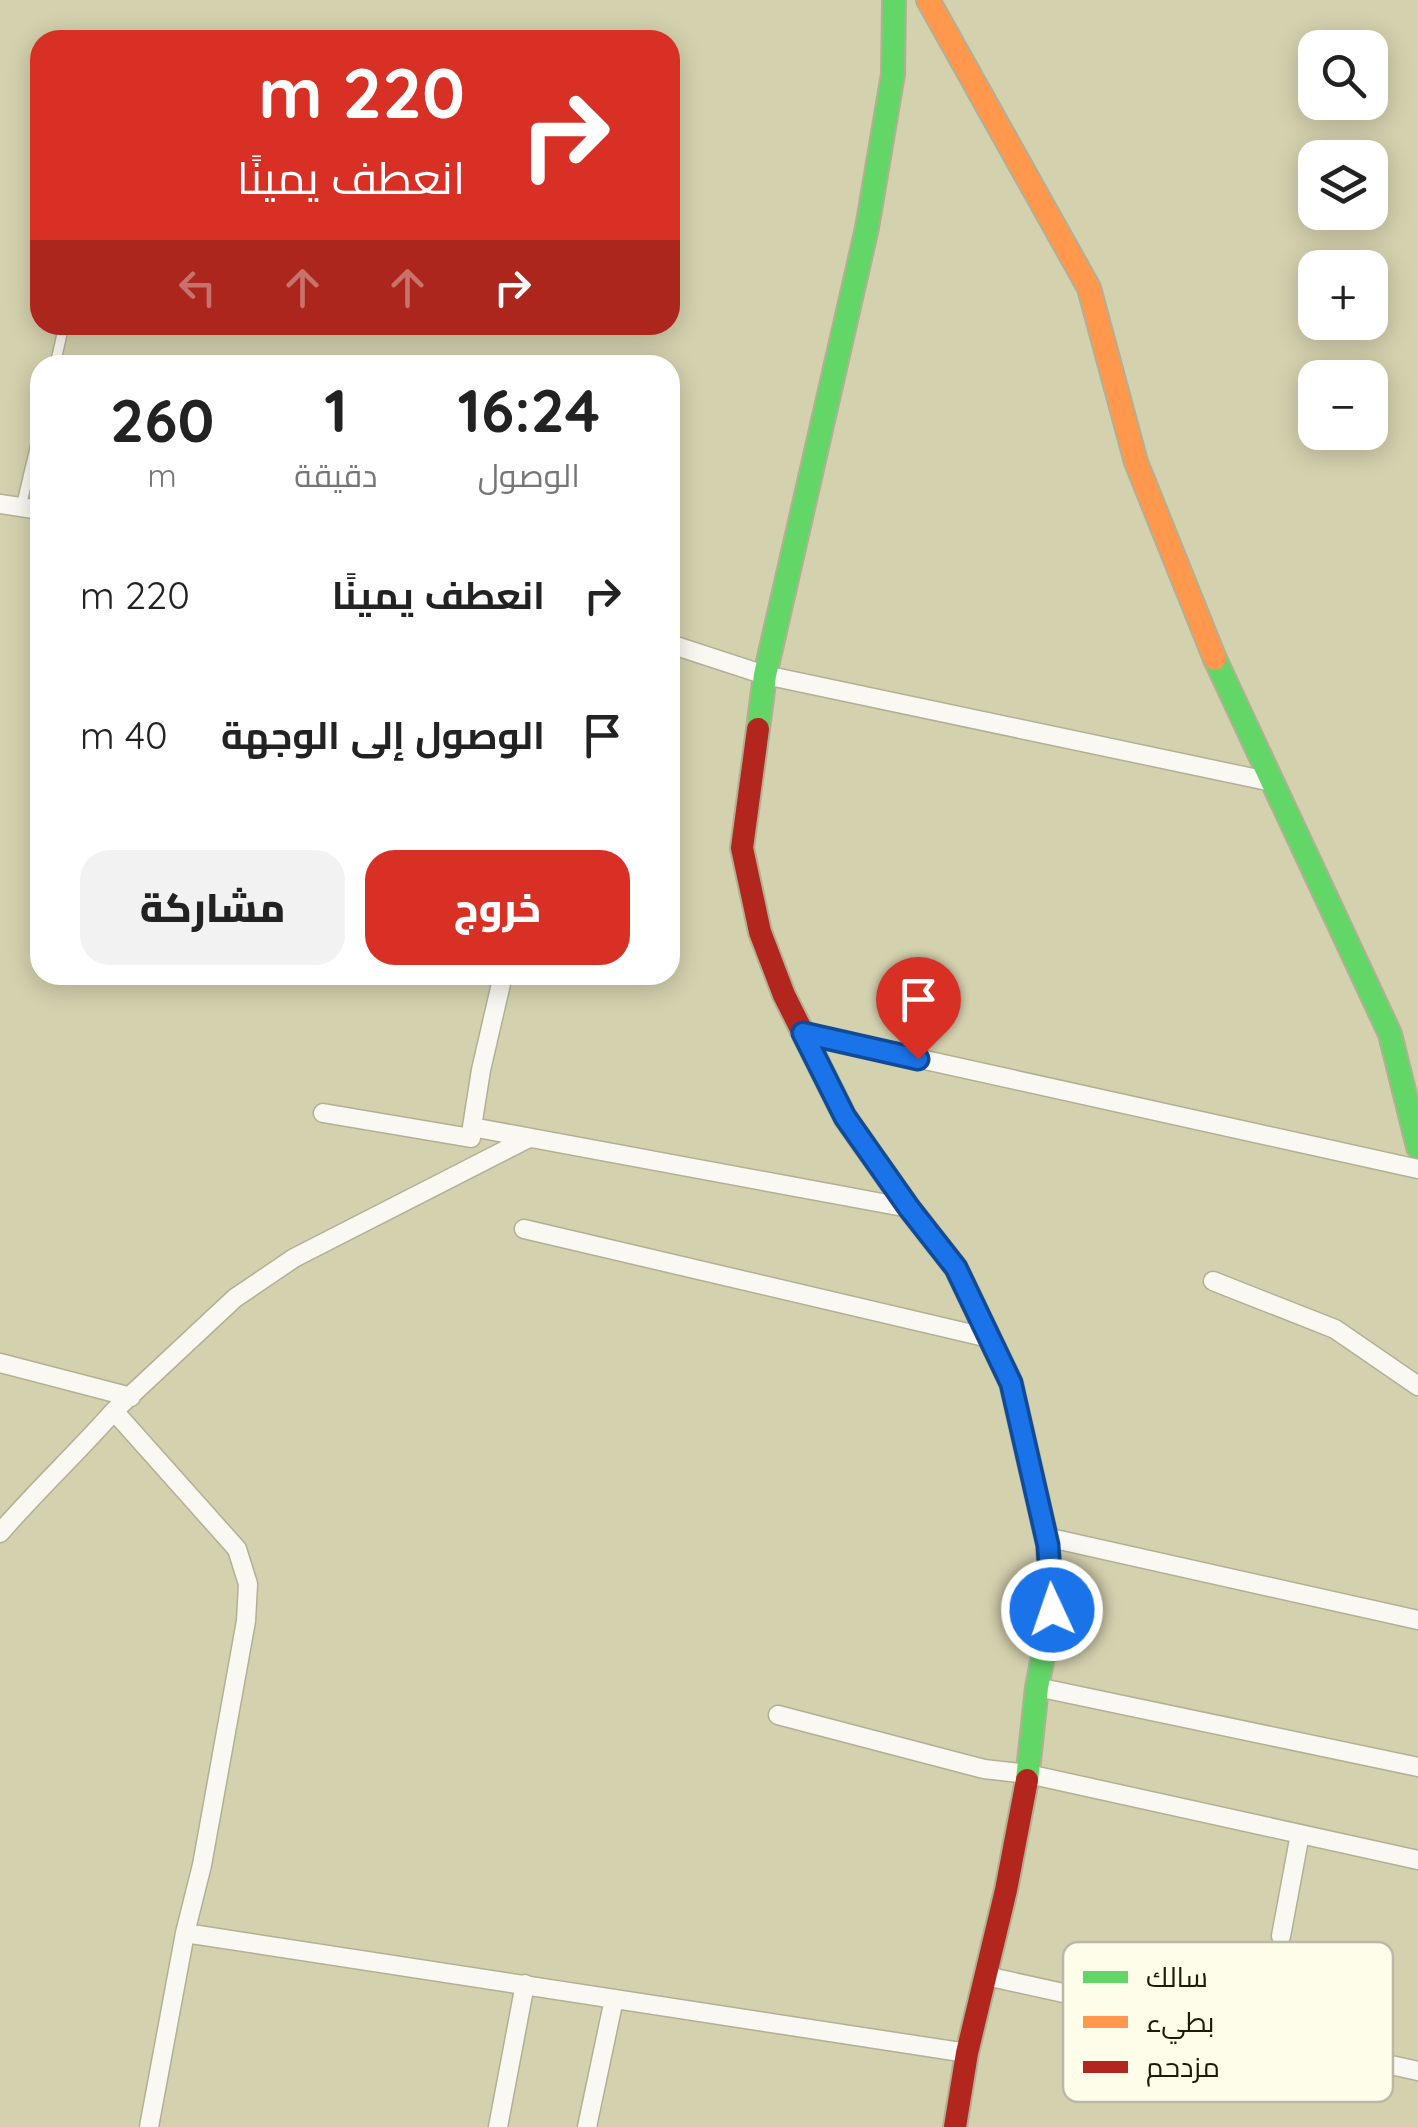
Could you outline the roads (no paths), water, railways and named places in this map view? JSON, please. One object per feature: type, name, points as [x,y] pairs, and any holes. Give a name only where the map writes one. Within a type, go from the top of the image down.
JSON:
[{"type":"street","points":[[894,0],[892,74],[867,228],[765,674],[742,848],[760,932],[784,995],[845,1117],[956,1268],[1011,1383],[1046,1536],[1052,1610],[1037,1686],[1028,1774],[1006,1890],[967,2053],[955,2127]]},
{"type":"street","points":[[928,0],[1089,288],[1136,462],[1222,675],[1390,1034],[1418,1147]]},
{"type":"street","points":[[0,504],[30,509]]},
{"type":"street","points":[[680,647],[765,674],[1272,782]]},
{"type":"street","points":[[322,1112],[471,1138],[481,1070],[501,985]]},
{"type":"street","points":[[803,1033],[1418,1169]]},
{"type":"street","points":[[472,1127],[909,1208]]},
{"type":"street","points":[[0,1533],[114,1411],[235,1298],[294,1258],[529,1138]]},
{"type":"street","points":[[524,1229],[989,1338]]},
{"type":"street","points":[[1213,1282],[1335,1329],[1418,1386]]},
{"type":"street","points":[[0,1364],[131,1397]]},
{"type":"street","points":[[114,1411],[237,1548],[248,1584],[243,1640],[202,1865],[148,2127]]},
{"type":"street","points":[[1046,1536],[1418,1620]]},
{"type":"street","points":[[1037,1686],[1418,1767]]},
{"type":"street","points":[[778,1714],[984,1770],[1028,1774],[1418,1860]]},
{"type":"street","points":[[1282,1936],[1300,1834]]},
{"type":"street","points":[[185,1933],[967,2053]]},
{"type":"street","points":[[986,1976],[1063,1993]]},
{"type":"street","points":[[498,2127],[525,1984]]},
{"type":"street","points":[[588,2127],[614,1998]]},
{"type":"street","points":[[1393,2066],[1418,2071]]}]
